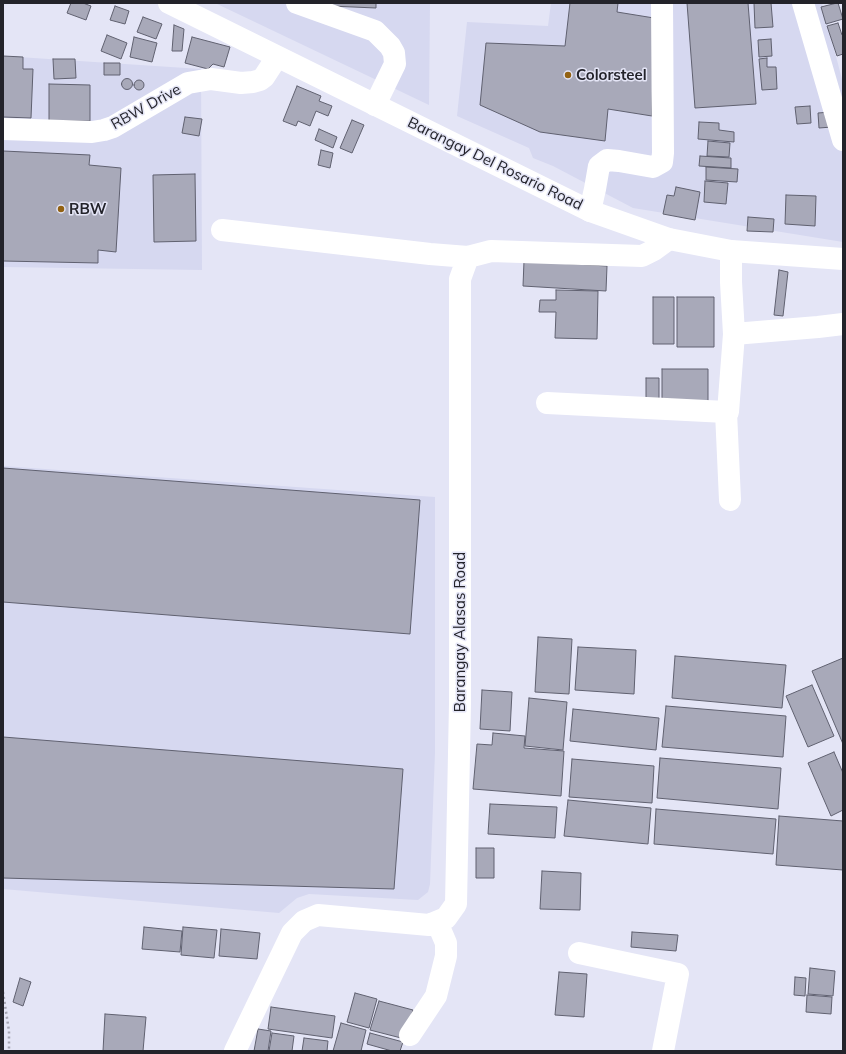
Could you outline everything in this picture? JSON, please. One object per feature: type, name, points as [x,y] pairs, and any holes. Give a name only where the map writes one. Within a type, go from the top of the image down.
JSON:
[{"type":"street","name":"Barangay Del Rosario Road","points":[[168,3],[590,211],[669,238],[731,251],[843,259]]},
{"type":"street","points":[[297,3],[375,31],[390,46],[394,53],[395,64],[375,105]]},
{"type":"street","points":[[590,211],[599,166],[607,160],[653,167],[662,162],[662,3]]},
{"type":"street","points":[[803,3],[843,140]]},
{"type":"street","name":"RBW Drive","points":[[3,129],[92,132],[104,130],[113,127],[188,83],[211,79],[241,83],[260,80],[264,77],[277,57]]},
{"type":"street","points":[[222,230],[468,257],[491,250],[642,256],[654,250],[669,238]]},
{"type":"street","points":[[730,500],[726,412],[728,412],[734,334],[731,251]]},
{"type":"street","name":"Barangay Alasas Road","points":[[437,922],[446,918],[456,904],[460,696],[460,279],[468,257]]},
{"type":"street","points":[[734,334],[843,324]]},
{"type":"street","points":[[547,403],[726,412]]},
{"type":"street","points":[[235,1051],[292,933],[304,921],[318,915],[429,925],[437,922],[446,943],[445,962],[436,996],[410,1036]]},
{"type":"street","points":[[578,953],[678,974],[663,1051]]},
{"type":"path","points":[[3,992],[9,1030],[9,1051]]},
{"type":"shaded area","points":[[215,3],[430,3],[429,105]]},
{"type":"shaded area","points":[[551,3],[822,3],[843,83],[843,242],[633,208],[553,166],[533,158],[529,148],[457,116],[467,22],[548,26]]},
{"type":"shaded area","points":[[3,56],[201,69],[202,270],[3,267]]},
{"type":"shaded area","points":[[3,466],[435,497],[435,753],[430,884],[428,892],[418,900],[309,894],[297,898],[279,913],[3,889]]},
{"type":"building","points":[[71,3],[83,3],[91,6],[86,20],[67,13]]},
{"type":"building","points":[[308,3],[376,3],[376,8],[307,5]]},
{"type":"building","name":"Colorsteel","points":[[570,3],[618,3],[617,12],[654,18],[652,116],[608,109],[605,141],[540,132],[480,105],[486,43],[565,46]]},
{"type":"building","points":[[687,3],[748,3],[756,104],[695,108]]},
{"type":"building","points":[[754,3],[771,3],[773,27],[755,28]]},
{"type":"building","points":[[838,3],[843,19],[826,24],[821,7]]},
{"type":"building","points":[[115,6],[129,11],[125,24],[110,20]]},
{"type":"building","points":[[143,17],[162,24],[156,39],[137,32]]},
{"type":"building","points":[[838,23],[843,35],[843,54],[837,56],[827,26]]},
{"type":"building","points":[[174,25],[184,29],[182,51],[172,51]]},
{"type":"building","points":[[107,35],[127,43],[121,59],[101,51]]},
{"type":"building","points":[[134,37],[157,43],[152,62],[130,57]]},
{"type":"building","points":[[192,37],[230,47],[224,67],[213,64],[208,69],[185,63]]},
{"type":"building","points":[[771,39],[772,56],[759,57],[758,40]]},
{"type":"building","points":[[3,56],[23,57],[23,69],[33,69],[31,118],[3,117]]},
{"type":"building","points":[[767,58],[767,67],[776,67],[777,89],[762,90],[759,59]]},
{"type":"building","points":[[53,59],[75,59],[76,78],[54,79]]},
{"type":"building","points":[[104,63],[120,63],[120,75],[104,75]]},
{"type":"building","points":[[125,79],[129,79],[131,80],[131,88],[125,89],[122,86],[122,82]]},
{"type":"building","points":[[137,80],[141,80],[143,81],[143,89],[137,90],[134,87],[134,83]]},
{"type":"building","points":[[49,84],[90,85],[90,121],[49,121]]},
{"type":"building","points":[[297,86],[321,96],[319,101],[332,106],[328,116],[316,111],[310,126],[298,121],[296,126],[283,121]]},
{"type":"building","points":[[810,106],[811,123],[797,124],[795,107]]},
{"type":"building","points":[[831,112],[832,127],[819,128],[818,113]]},
{"type":"building","points":[[185,117],[202,119],[199,136],[182,133]]},
{"type":"building","points":[[352,120],[364,125],[352,153],[340,148]]},
{"type":"building","points":[[699,122],[719,123],[719,130],[734,132],[734,142],[698,139]]},
{"type":"building","points":[[319,129],[337,137],[333,148],[315,140]]},
{"type":"building","points":[[708,141],[730,143],[729,157],[707,156]]},
{"type":"building","points":[[321,150],[333,153],[330,168],[318,165]]},
{"type":"building","name":"RBW","points":[[3,151],[90,155],[89,165],[121,168],[116,252],[98,250],[98,263],[3,261]]},
{"type":"building","points":[[700,156],[731,158],[731,168],[699,166]]},
{"type":"building","points":[[706,167],[738,169],[737,182],[706,180]]},
{"type":"building","points":[[195,174],[196,241],[154,242],[153,175]]},
{"type":"building","points":[[705,181],[728,183],[726,204],[704,202]]},
{"type":"building","points":[[676,187],[700,192],[695,220],[663,214],[667,195],[674,196]]},
{"type":"building","points":[[786,195],[816,196],[815,226],[785,224]]},
{"type":"building","points":[[748,217],[774,219],[773,232],[747,231]]},
{"type":"building","points":[[524,261],[607,266],[606,291],[523,286]]},
{"type":"building","points":[[779,270],[788,272],[783,316],[774,315]]},
{"type":"building","points":[[556,290],[598,291],[597,339],[555,338],[556,312],[539,312],[540,300],[556,300]]},
{"type":"building","points":[[653,297],[674,297],[674,344],[653,344]]},
{"type":"building","points":[[677,297],[714,297],[714,347],[677,347]]},
{"type":"building","points":[[662,369],[708,369],[708,402],[662,402]]},
{"type":"building","points":[[646,378],[659,378],[659,407],[646,407]]},
{"type":"building","points":[[3,468],[420,500],[410,634],[3,602]]},
{"type":"building","points":[[538,637],[572,639],[569,694],[535,692]]},
{"type":"building","points":[[578,647],[636,650],[634,694],[575,690]]},
{"type":"building","points":[[675,656],[786,665],[782,708],[672,698]]},
{"type":"building","points":[[843,658],[843,744],[812,671]]},
{"type":"building","points":[[812,685],[834,736],[808,747],[786,696]]},
{"type":"building","points":[[482,690],[512,692],[510,731],[480,729]]},
{"type":"building","points":[[529,698],[567,702],[563,750],[525,746]]},
{"type":"building","points":[[666,706],[786,716],[783,757],[662,747]]},
{"type":"building","points":[[573,709],[659,718],[656,750],[570,741]]},
{"type":"building","points":[[493,733],[525,736],[524,748],[564,751],[561,796],[473,789],[477,744],[492,745]]},
{"type":"building","points":[[3,737],[403,769],[394,889],[3,878]]},
{"type":"building","points":[[834,752],[843,773],[843,810],[831,816],[808,763]]},
{"type":"building","points":[[660,758],[781,768],[778,809],[657,798]]},
{"type":"building","points":[[572,759],[654,766],[652,803],[569,797]]},
{"type":"building","points":[[568,800],[651,808],[648,844],[564,836]]},
{"type":"building","points":[[490,804],[557,807],[555,838],[488,834]]},
{"type":"building","points":[[656,809],[776,819],[773,854],[654,844]]},
{"type":"building","points":[[779,816],[843,821],[843,870],[776,865]]},
{"type":"building","points":[[476,848],[494,848],[494,878],[476,878]]},
{"type":"building","points":[[542,871],[581,873],[580,910],[540,909]]},
{"type":"building","points":[[144,927],[182,931],[180,952],[142,949]]},
{"type":"building","points":[[183,927],[217,930],[214,958],[181,955]]},
{"type":"building","points":[[221,929],[260,933],[257,959],[219,956]]},
{"type":"building","points":[[632,932],[678,935],[676,951],[631,947]]},
{"type":"building","points":[[810,968],[835,971],[833,996],[808,994]]},
{"type":"building","points":[[559,972],[587,974],[584,1017],[555,1015]]},
{"type":"building","points":[[795,977],[806,978],[805,996],[794,995]]},
{"type":"building","points":[[20,978],[31,982],[23,1006],[13,1002]]},
{"type":"building","points":[[355,993],[377,999],[369,1028],[347,1022]]},
{"type":"building","points":[[807,995],[832,997],[831,1014],[806,1012]]},
{"type":"building","points":[[379,1001],[413,1010],[405,1039],[370,1030]]},
{"type":"building","points":[[271,1007],[335,1016],[332,1038],[268,1029]]},
{"type":"building","points":[[105,1014],[146,1017],[143,1051],[103,1051]]},
{"type":"building","points":[[341,1023],[366,1030],[361,1051],[333,1051]]},
{"type":"building","points":[[258,1029],[271,1031],[268,1051],[254,1051]]},
{"type":"building","points":[[272,1033],[294,1036],[292,1051],[269,1051]]},
{"type":"building","points":[[370,1033],[403,1042],[400,1051],[392,1051],[367,1044]]},
{"type":"building","points":[[304,1038],[328,1041],[327,1051],[302,1051]]},
{"type":"place","name":"Colorsteel","points":[[568,75]]},
{"type":"place","name":"RBW","points":[[61,209]]}]
